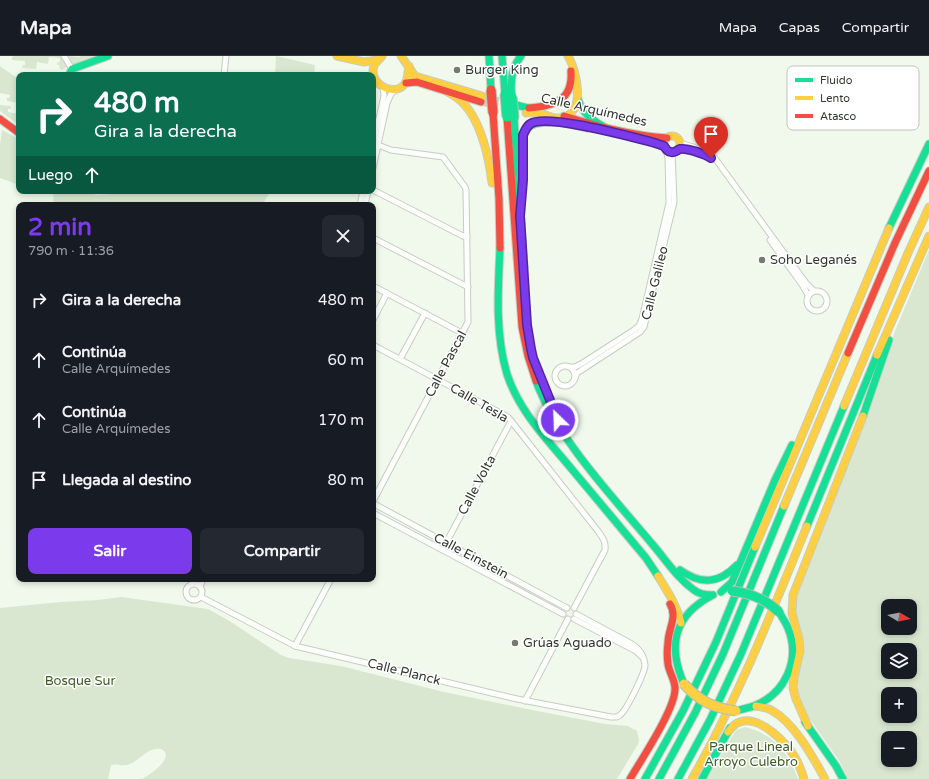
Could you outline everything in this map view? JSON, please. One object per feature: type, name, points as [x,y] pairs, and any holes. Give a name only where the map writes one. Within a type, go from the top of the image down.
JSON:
[{"type":"main road","points":[[70,72],[108,56]]},
{"type":"main road","points":[[337,56],[364,62],[380,58]]},
{"type":"main road","points":[[401,56],[415,76],[482,99],[446,92],[417,82],[406,83]]},
{"type":"main road","points":[[489,56],[500,227],[498,319],[501,350],[508,374],[518,399],[530,419],[646,558],[671,605],[673,615],[668,637],[667,653],[668,665],[675,687],[674,697],[662,724]]},
{"type":"main road","points":[[502,56],[515,108],[523,333],[527,352],[545,401],[585,465],[688,585],[699,593],[711,596]]},
{"type":"main road","points":[[508,56],[510,82],[515,108],[527,325],[531,349],[547,395],[564,433]]},
{"type":"main road","points":[[510,82],[516,62],[521,56]]},
{"type":"main road","points":[[515,108],[542,107],[555,104],[566,94],[570,88],[571,75],[568,65],[562,56]]},
{"type":"main road","points":[[568,56],[575,68],[578,99],[582,110],[589,118],[604,127]]},
{"type":"main road","points":[[373,72],[374,65],[380,58]]},
{"type":"main road","points":[[357,61],[365,65],[373,72]]},
{"type":"main road","points":[[376,81],[387,90],[395,90],[402,87],[406,83],[409,75],[409,66]]},
{"type":"main road","points":[[446,92],[461,102],[478,130],[490,164],[495,215],[500,227]]},
{"type":"main road","points":[[520,216],[523,180],[523,135],[526,128],[535,122],[563,119],[573,110],[578,99]]},
{"type":"main road","points":[[515,108],[563,119]]},
{"type":"main road","points":[[0,119],[16,131]]},
{"type":"main road","name":"Calle Arquímedes","points":[[563,119],[653,137],[671,146]]},
{"type":"main road","name":"Calle Arquímedes","points":[[563,119],[637,139],[671,146]]},
{"type":"main road","points":[[653,779],[733,603],[882,243],[929,144]]},
{"type":"main road","points":[[659,779],[692,719],[723,654],[894,243],[929,171]]},
{"type":"main road","points":[[678,779],[710,720],[741,654],[905,260],[929,207]]},
{"type":"main road","points":[[692,779],[722,722],[752,658],[906,286],[929,236]]},
{"type":"main road","points":[[808,726],[794,691],[793,683],[799,662],[800,648],[798,634],[792,619],[791,606],[793,595],[869,402],[906,286]]},
{"type":"main road","points":[[721,592],[732,582],[774,480],[801,428],[820,383],[829,368]]},
{"type":"main road","points":[[785,620],[787,605],[812,546]]},
{"type":"main road","points":[[661,554],[687,575],[692,578],[705,581],[731,572],[740,563]]},
{"type":"main road","points":[[659,581],[674,602],[682,622]]},
{"type":"main road","points":[[702,779],[738,715],[752,708],[768,700],[778,691],[791,668],[793,655],[790,631],[779,612],[772,605],[759,597],[746,592],[732,591],[721,592],[696,605],[687,614],[682,622],[675,640],[674,649],[676,662],[683,681],[693,695],[703,702],[722,710],[736,711],[752,708],[772,710],[780,716],[804,746],[825,779]]},
{"type":"main road","points":[[786,679],[787,690],[792,701],[836,766],[843,779]]},
{"type":"main road","points":[[630,779],[680,692],[683,681]]},
{"type":"main road","points":[[645,779],[683,711]]},
{"type":"main road","points":[[728,732],[735,724],[743,721],[753,722],[771,730],[784,742],[796,759],[804,779]]},
{"type":"main road","points":[[684,779],[722,722]]},
{"type":"main road","points":[[816,765],[821,779]]},
{"type":"street","points":[[64,56],[70,72]]},
{"type":"street","points":[[224,72],[226,56]]},
{"type":"street","points":[[376,140],[384,96],[383,88]]},
{"type":"street","points":[[376,142],[387,103],[395,90]]},
{"type":"street","name":"Calle Pascal","points":[[376,146],[390,150],[443,157],[466,190],[468,287],[468,322],[376,498]]},
{"type":"street","name":"Calle Arquímedes","points":[[671,146],[706,151],[714,157],[806,284],[814,291],[822,292],[826,297],[826,306],[824,308],[816,311],[809,308],[806,300],[808,296],[803,286],[711,158],[706,155],[671,146]]},
{"type":"street","name":"Calle Galileo","points":[[569,367],[575,367],[581,364],[639,326],[642,319],[669,203],[668,158],[671,146]]},
{"type":"street","name":"Calle Galileo","points":[[574,378],[577,373],[640,332],[644,327],[674,202],[671,146]]},
{"type":"street","points":[[376,192],[467,237]]},
{"type":"street","points":[[376,240],[468,287]]},
{"type":"street","points":[[376,288],[462,333]]},
{"type":"street","points":[[808,296],[814,291]]},
{"type":"street","points":[[376,314],[387,293]]},
{"type":"street","points":[[400,359],[425,314]]},
{"type":"street","name":"Calle Tesla","points":[[376,347],[503,414],[511,421],[598,532],[604,540],[606,546],[574,608]]},
{"type":"street","points":[[562,366],[569,367],[574,371],[573,382],[568,386],[562,386],[556,382],[554,375],[557,369],[562,366]]},
{"type":"street","name":"Calle Volta","points":[[443,549],[511,421]]},
{"type":"street","name":"Calle Einstein","points":[[376,503],[446,543],[567,608]]},
{"type":"street","name":"Calle Einstein","points":[[376,514],[564,614]]},
{"type":"street","points":[[200,587],[193,584],[187,589],[187,596],[194,600],[201,597],[202,592],[200,587],[202,582]]},
{"type":"street","points":[[295,646],[329,582]]},
{"type":"street","name":"Calle Planck","points":[[201,597],[295,646],[525,701],[617,717],[624,711],[643,675],[645,665],[643,658],[636,651],[575,616]]},
{"type":"street","points":[[525,701],[568,620],[575,616],[574,608],[567,608],[565,610],[564,614],[568,620]]},
{"type":"green space","points":[[62,56],[68,66],[62,70],[59,68],[60,65],[57,65],[58,62],[60,62],[60,58],[49,57],[48,64],[37,62],[36,69],[22,68],[23,65],[25,65],[25,61],[12,60],[12,57]]},
{"type":"green space","points":[[68,56],[94,56],[74,64],[71,63]]},
{"type":"green space","points":[[276,56],[315,65],[314,72],[275,72]]},
{"type":"green space","points":[[0,66],[16,77],[16,102],[7,101],[7,98],[9,98],[10,95],[0,93]]},
{"type":"green space","points":[[0,105],[11,106],[11,109],[8,109],[8,112],[16,113],[16,123],[0,111]]},
{"type":"green space","points":[[2,130],[16,137],[16,184],[0,178],[0,145]]},
{"type":"green space","points":[[53,194],[269,194],[264,202],[54,202]]},
{"type":"green space","points":[[929,250],[929,779],[848,779],[840,762],[807,715],[799,698],[797,683],[803,657],[795,616],[795,602],[858,439],[895,331]]},
{"type":"green space","name":"Bosque Sur","points":[[121,597],[208,609],[228,620],[281,655],[289,658],[341,666],[444,692],[532,710],[605,724],[628,726],[637,731],[639,741],[617,779],[142,779],[162,764],[166,756],[162,749],[159,749],[149,751],[130,764],[111,765],[108,779],[0,779],[0,608]]},
{"type":"green space","name":"Parque Lineal Arroyo Culebro","points":[[745,727],[764,734],[772,739],[790,760],[798,779],[707,779],[736,730]]},
{"type":"tunnel","points":[[482,96],[510,104]]},
{"type":"tunnel","points":[[481,102],[510,109]]},
{"type":"traffic: fast","points":[[70,72],[72,69],[108,56]]},
{"type":"traffic: fast","points":[[489,56],[491,90]]},
{"type":"traffic: fast","points":[[502,56],[505,93]]},
{"type":"traffic: fast","points":[[512,97],[511,86],[513,70],[521,56]]},
{"type":"traffic: fast","points":[[505,94],[507,117]]},
{"type":"traffic: fast","points":[[512,97],[514,118]]},
{"type":"traffic: fast","points":[[578,99],[588,116],[604,127]]},
{"type":"traffic: fast","points":[[516,105],[532,109]]},
{"type":"traffic: fast","points":[[514,118],[524,268]]},
{"type":"traffic: fast","points":[[557,121],[588,128]]},
{"type":"traffic: fast","points":[[523,165],[522,152],[524,135],[527,129],[531,125],[538,123],[561,122]]},
{"type":"traffic: fast","points":[[636,138],[664,146]]},
{"type":"traffic: fast","points":[[889,228],[929,144]]},
{"type":"traffic: fast","points":[[500,248],[498,296],[499,328],[503,359],[512,387],[534,424],[646,558],[658,576]]},
{"type":"traffic: fast","points":[[863,416],[889,340]]},
{"type":"traffic: fast","points":[[807,526],[877,355]]},
{"type":"traffic: fast","points":[[536,381],[558,425],[604,488],[682,580],[698,592],[711,595]]},
{"type":"traffic: fast","points":[[678,779],[710,720],[741,654],[844,406]]},
{"type":"traffic: fast","points":[[721,592],[732,582],[775,480],[792,445]]},
{"type":"traffic: fast","points":[[659,779],[695,713],[723,654],[784,506]]},
{"type":"traffic: fast","points":[[645,779],[683,711],[716,642],[755,547]]},
{"type":"traffic: fast","points":[[680,570],[695,578],[710,580],[723,576],[737,565]]},
{"type":"traffic: fast","points":[[732,591],[757,597],[779,612]]},
{"type":"traffic: fast","points":[[684,684],[676,656],[675,644],[678,632],[682,622],[690,612],[700,603],[713,595]]},
{"type":"traffic: fast","points":[[736,711],[765,701],[782,684],[788,674],[793,652],[792,640],[787,626],[779,612]]},
{"type":"traffic: fast","points":[[805,722],[836,766],[843,779]]},
{"type":"traffic: fast","points":[[702,779],[730,728]]},
{"type":"traffic: slow","points":[[337,56],[364,62],[377,60]]},
{"type":"traffic: slow","points":[[373,72],[374,66],[382,56]]},
{"type":"traffic: slow","points":[[401,56],[415,76],[482,96]]},
{"type":"traffic: slow","points":[[526,113],[538,113],[560,118],[568,115],[574,109],[578,92],[577,81],[568,56]]},
{"type":"traffic: slow","points":[[376,80],[386,88],[398,89],[404,85],[407,79],[409,66]]},
{"type":"traffic: slow","points":[[446,91],[462,102],[474,119],[483,140],[489,162],[492,183]]},
{"type":"traffic: slow","points":[[672,136],[678,138],[680,144],[678,150],[672,152],[666,150],[664,144],[666,138],[672,136]]},
{"type":"traffic: slow","points":[[844,406],[908,253],[929,207]]},
{"type":"traffic: slow","points":[[755,547],[889,228]]},
{"type":"traffic: slow","points":[[877,355],[929,236]]},
{"type":"traffic: slow","points":[[784,506],[848,353]]},
{"type":"traffic: slow","points":[[808,726],[796,699],[793,688],[800,651],[799,639],[792,613],[793,595],[863,416]]},
{"type":"traffic: slow","points":[[692,779],[739,686],[807,526]]},
{"type":"traffic: slow","points":[[658,576],[674,604],[681,623]]},
{"type":"traffic: slow","points":[[684,684],[695,695],[707,703],[736,711]]},
{"type":"traffic: slow","points":[[756,706],[771,710],[795,731],[825,779]]},
{"type":"traffic: slow","points":[[728,732],[732,727],[740,722],[748,721],[764,726],[780,738],[786,745],[796,759],[804,779]]},
{"type":"traffic: jam","points":[[529,108],[547,105],[560,100],[569,89],[571,71]]},
{"type":"traffic: jam","points":[[406,83],[417,82],[481,102]]},
{"type":"traffic: jam","points":[[491,90],[493,113]]},
{"type":"traffic: jam","points":[[493,113],[499,199],[500,248]]},
{"type":"traffic: jam","points":[[564,116],[628,133],[667,138]]},
{"type":"traffic: jam","points":[[507,117],[522,327],[528,356],[536,381]]},
{"type":"traffic: jam","points":[[0,119],[16,131]]},
{"type":"traffic: jam","points":[[848,353],[895,243],[929,171]]},
{"type":"traffic: jam","points":[[630,779],[664,721],[674,697],[675,685],[667,656],[668,638],[673,618],[670,604]]},
{"type":"place","name":"Burger King","points":[[457,70]]},
{"type":"place","name":"Soho Leganés","points":[[762,260]]},
{"type":"place","name":"Grúas Aguado","points":[[515,643]]},
{"type":"route","points":[[558,420],[533,358],[527,325],[520,216],[523,180],[523,135],[526,128],[535,122],[560,122],[652,142],[664,146],[666,150],[670,152],[683,149],[706,155],[711,158]]}]
